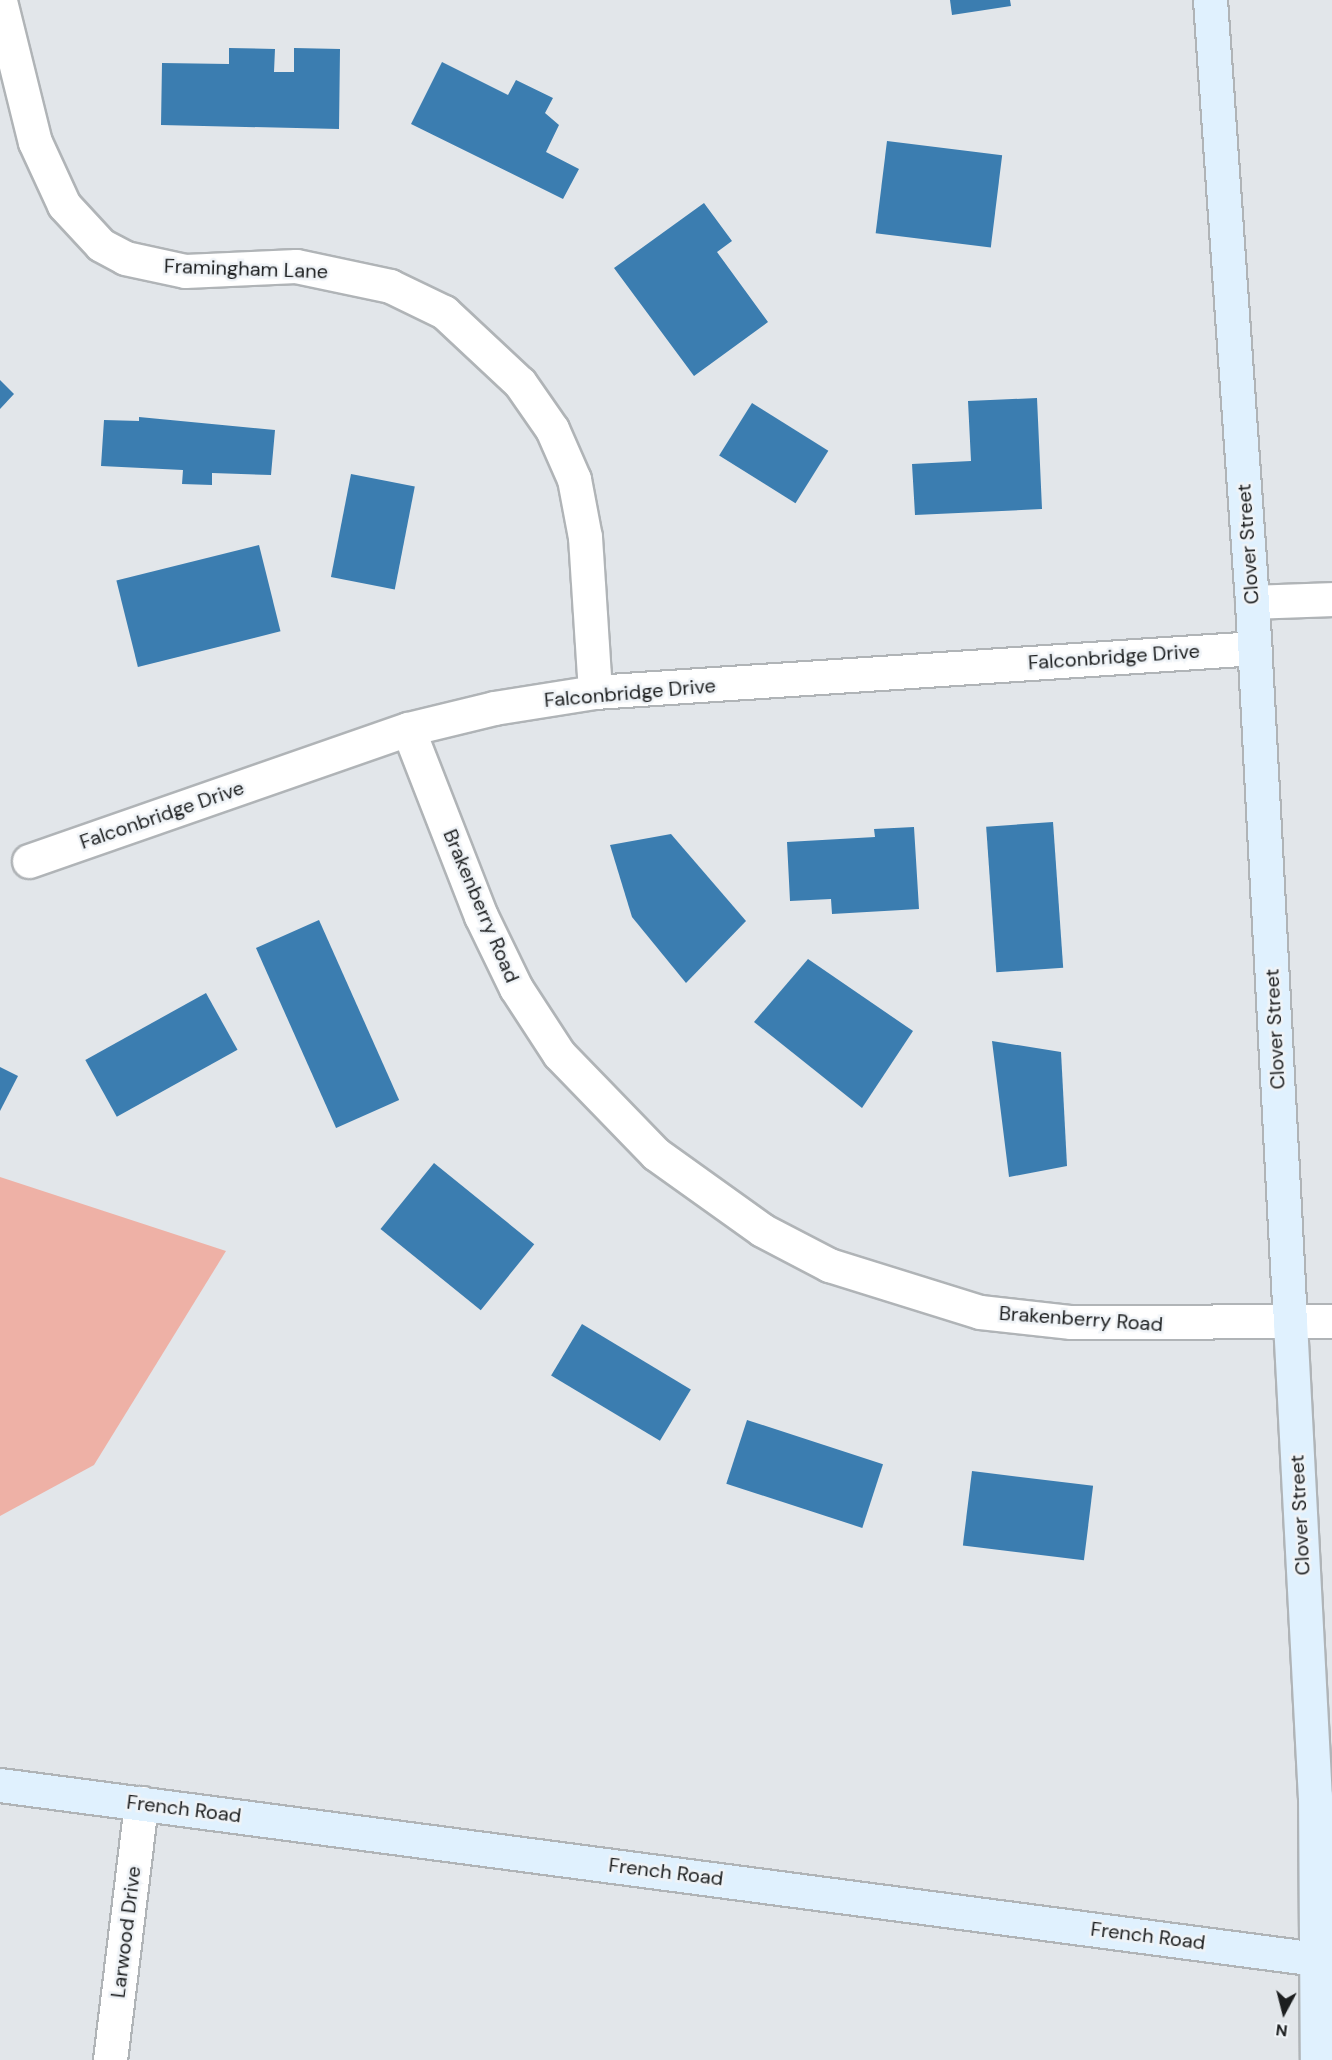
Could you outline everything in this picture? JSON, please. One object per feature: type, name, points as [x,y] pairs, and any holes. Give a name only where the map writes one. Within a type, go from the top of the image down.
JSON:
[{"type":"main road","name":"Clover Street","points":[[1210,0],[1255,648],[1324,1959],[1317,2060]]},
{"type":"main road","name":"French Road","points":[[0,1785],[1324,1959]]},
{"type":"street","name":"Framingham Lane","points":[[0,1],[35,142],[64,205],[102,245],[125,258],[185,271],[296,266],[390,286],[444,312],[520,383],[552,429],[574,479],[585,537],[595,692]]},
{"type":"street","points":[[1252,602],[1332,599]]},
{"type":"street","name":"Falconbridge Drive","points":[[29,861],[408,729],[595,692],[1255,648]]},
{"type":"street","name":"Brakenberry Road","points":[[408,729],[482,916],[516,988],[559,1054],[603,1102],[704,1192],[829,1265],[980,1312],[1071,1322],[1332,1321]]},
{"type":"street","name":"Larwood Drive","points":[[110,2060],[141,1803]]},
{"type":"shaded area","points":[[0,1177],[226,1251],[94,1465],[0,1516]]},
{"type":"building","points":[[950,0],[1010,0],[1011,6],[952,15]]},
{"type":"building","points":[[229,48],[275,49],[274,72],[294,72],[294,48],[340,49],[339,129],[161,125],[162,63],[229,64]]},
{"type":"building","points":[[442,62],[508,95],[516,80],[553,98],[545,113],[559,125],[546,152],[579,169],[563,199],[411,124]]},
{"type":"building","points":[[887,141],[1002,155],[991,247],[876,233]]},
{"type":"building","points":[[704,203],[732,241],[717,252],[768,322],[694,376],[614,268]]},
{"type":"building","points":[[0,380],[14,394],[0,409]]},
{"type":"building","points":[[1037,398],[1042,509],[915,515],[912,464],[971,461],[968,401]]},
{"type":"building","points":[[752,403],[828,451],[795,503],[719,456]]},
{"type":"building","points":[[139,417],[275,430],[271,475],[212,473],[212,485],[182,484],[183,470],[101,466],[104,420],[139,421]]},
{"type":"building","points":[[351,474],[415,486],[395,589],[331,577]]},
{"type":"building","points":[[259,545],[281,631],[138,667],[116,581]]},
{"type":"building","points":[[1053,822],[1063,968],[996,972],[986,827]]},
{"type":"building","points":[[914,827],[919,909],[832,914],[831,899],[790,901],[787,842],[875,837],[874,829]]},
{"type":"building","points":[[671,834],[746,921],[686,983],[632,917],[610,845]]},
{"type":"building","points":[[319,920],[399,1100],[336,1128],[256,948]]},
{"type":"building","points":[[808,959],[913,1031],[862,1108],[754,1022]]},
{"type":"building","points":[[206,993],[238,1050],[117,1117],[85,1060]]},
{"type":"building","points":[[992,1041],[1061,1052],[1067,1166],[1009,1177]]},
{"type":"building","points":[[0,1067],[18,1076],[0,1111]]},
{"type":"building","points":[[434,1163],[534,1244],[481,1310],[381,1229]]},
{"type":"building","points":[[582,1324],[691,1389],[660,1441],[551,1375]]},
{"type":"building","points":[[747,1420],[883,1464],[862,1528],[726,1484]]},
{"type":"building","points":[[972,1471],[1093,1486],[1084,1560],[963,1545]]}]
